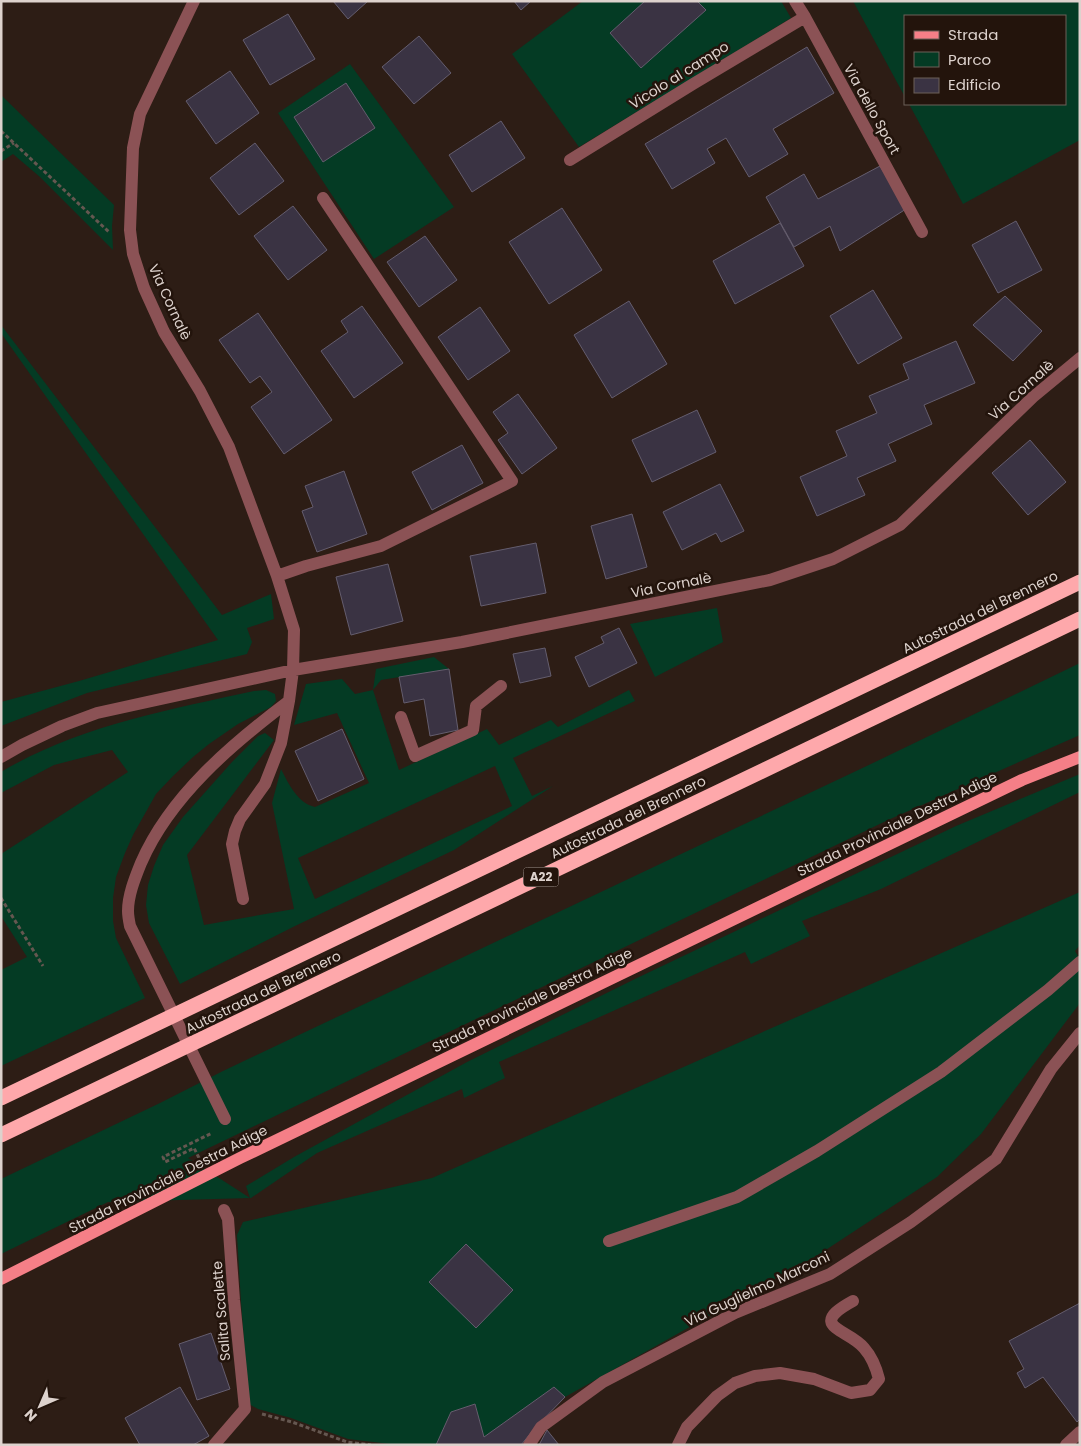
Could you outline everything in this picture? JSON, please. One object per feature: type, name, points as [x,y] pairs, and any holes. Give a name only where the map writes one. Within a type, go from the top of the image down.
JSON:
[{"type":"highway","name":"Autostrada del Brennero","points":[[1,1098],[1080,582]]},
{"type":"highway","name":"Autostrada del Brennero","points":[[1,1135],[1080,618]]},
{"type":"main road","name":"Strada Provinciale Destra Adige","points":[[1,1279],[249,1154],[1022,780],[1080,757]]},
{"type":"street","name":"Via Cornalè","points":[[194,1],[140,114],[132,148],[130,230],[133,254],[144,288],[164,332],[200,391],[229,447],[278,576],[294,630],[293,670],[458,642],[770,580],[833,559],[900,525],[1032,397],[1080,358]]},
{"type":"street","name":"Via dello Sport","points":[[795,1],[922,232]]},
{"type":"street","name":"Vicolo al campo","points":[[570,160],[805,17]]},
{"type":"street","points":[[278,576],[306,566],[381,546],[512,481],[323,198]]},
{"type":"street","points":[[1,757],[62,726],[97,713],[293,670],[290,701],[281,742],[265,784],[240,819],[232,844],[243,899]]},
{"type":"street","points":[[401,717],[415,756],[473,730],[476,706],[501,686]]},
{"type":"street","points":[[225,1119],[130,926],[129,900],[136,875],[148,847],[157,831],[190,789],[245,736],[290,701]]},
{"type":"street","points":[[1,747],[22,745]]},
{"type":"street","points":[[609,1241],[737,1197],[817,1151],[941,1072],[1048,990],[1080,962]]},
{"type":"street","name":"Via Guglielmo Marconi","points":[[529,1445],[541,1427],[603,1382],[735,1314],[830,1274],[911,1222],[988,1165],[996,1159],[1051,1069],[1080,1033]]},
{"type":"street","name":"Salita Scalette","points":[[224,1210],[228,1219],[245,1410]]},
{"type":"street","points":[[678,1445],[687,1427],[717,1396],[735,1383],[755,1376],[780,1373],[814,1379],[852,1393],[870,1390],[879,1379],[874,1362],[863,1346],[838,1330],[833,1324],[832,1319],[834,1313],[853,1301]]},
{"type":"street","points":[[214,1445],[245,1410]]},
{"type":"street","points":[[1066,1445],[1080,1432]]},
{"type":"path","points":[[1,131],[133,254]]},
{"type":"path","points":[[1,151],[14,143]]},
{"type":"path","points":[[1,898],[43,966]]},
{"type":"path","points":[[194,1148],[165,1162],[163,1157],[227,1125],[225,1119]]},
{"type":"path","points":[[245,1410],[292,1422],[347,1442],[371,1445]]},
{"type":"green space","points":[[583,1],[781,1],[791,18],[579,147],[512,54]]},
{"type":"green space","points":[[853,1],[1080,1],[1080,140],[963,204],[910,105],[1066,105],[1066,15],[904,15],[904,95]]},
{"type":"green space","points":[[350,64],[454,207],[374,259],[278,113]]},
{"type":"green space","points":[[1,95],[114,205],[112,226],[113,250],[40,177],[13,154],[1,162]]},
{"type":"green space","points":[[1,325],[222,615],[271,594],[274,619],[247,628],[252,642],[247,654],[87,693],[1,726],[1,702],[218,640],[1,333]]},
{"type":"green space","points":[[717,608],[723,642],[655,677],[630,624]]},
{"type":"green space","points":[[434,657],[449,669],[381,680],[373,690],[376,669]]},
{"type":"green space","points":[[1080,663],[1080,735],[888,820],[188,1158],[250,1198],[246,1186],[294,1157],[467,1062],[637,978],[956,826],[1080,774],[1080,792],[881,889],[802,921],[810,936],[751,964],[745,952],[499,1062],[505,1078],[464,1098],[462,1089],[317,1153],[251,1198],[108,1202],[1,1254],[1,1179],[223,1071]]},
{"type":"green space","points":[[342,679],[355,694],[373,690],[399,770],[487,729],[499,745],[551,720],[558,727],[629,690],[635,701],[513,758],[532,796],[553,786],[454,850],[293,927],[180,984],[149,923],[146,905],[148,885],[163,845],[183,817],[232,762],[258,736],[265,733],[274,740],[187,855],[204,925],[294,909],[272,803],[281,769],[299,797],[304,802],[315,807],[369,783],[337,713],[294,725],[306,684]],"holes":[[[495,766],[512,806],[315,899],[298,858]]]},
{"type":"green space","points":[[266,690],[275,694],[276,701],[271,707],[238,724],[209,744],[193,757],[156,794],[125,853],[116,877],[113,898],[113,921],[116,938],[145,998],[1,1066],[1,970],[27,957],[1,916],[1,854],[128,772],[112,750],[54,765],[1,793],[1,772],[30,756],[61,743],[124,721],[254,691]]},
{"type":"green space","points":[[1080,892],[1080,945],[1075,951],[1080,960],[1080,1003],[981,1134],[937,1177],[818,1255],[565,1397],[554,1387],[484,1437],[475,1404],[451,1412],[436,1445],[399,1445],[348,1439],[291,1418],[258,1409],[249,1404],[237,1235],[243,1222],[432,1178]]},
{"type":"building","points":[[333,1],[368,1],[348,19]]},
{"type":"building","points":[[514,1],[531,1],[521,10]]},
{"type":"building","points":[[645,1],[697,1],[706,10],[641,68],[610,33]]},
{"type":"building","points":[[288,14],[315,59],[270,85],[243,40]]},
{"type":"building","points":[[419,36],[451,73],[414,104],[382,67]]},
{"type":"building","points":[[807,47],[834,93],[773,129],[788,154],[749,177],[726,138],[707,149],[715,163],[672,189],[645,144]]},
{"type":"building","points":[[230,71],[259,113],[216,144],[186,101]]},
{"type":"building","points":[[346,83],[375,128],[323,162],[294,117]]},
{"type":"building","points":[[501,121],[525,158],[472,192],[449,155]]},
{"type":"building","points":[[255,143],[284,181],[239,215],[210,178]]},
{"type":"building","points":[[880,166],[906,209],[840,251],[830,226],[794,247],[766,197],[804,174],[818,199]]},
{"type":"building","points":[[293,206],[327,250],[288,280],[254,236]]},
{"type":"building","points":[[562,208],[602,270],[549,304],[509,242]]},
{"type":"building","points":[[1016,221],[1042,270],[998,293],[972,245]]},
{"type":"building","points":[[780,223],[804,266],[735,304],[713,261]]},
{"type":"building","points":[[425,236],[457,280],[419,307],[387,262]]},
{"type":"building","points":[[873,290],[902,338],[858,364],[830,316]]},
{"type":"building","points":[[1005,296],[1042,331],[1013,361],[973,325]]},
{"type":"building","points":[[629,301],[667,364],[612,398],[574,335]]},
{"type":"building","points":[[362,306],[403,363],[354,398],[321,351],[348,332],[341,321]]},
{"type":"building","points":[[480,307],[510,351],[468,380],[438,337]]},
{"type":"building","points":[[258,313],[332,420],[284,454],[251,407],[272,392],[260,376],[250,383],[219,340]]},
{"type":"building","points":[[956,341],[975,383],[924,405],[932,424],[888,444],[896,461],[857,478],[865,495],[817,516],[800,477],[847,456],[836,431],[877,413],[869,396],[909,379],[903,364]]},
{"type":"building","points":[[518,394],[557,448],[522,474],[498,440],[508,433],[493,412]]},
{"type":"building","points":[[697,410],[716,452],[652,482],[632,440]]},
{"type":"building","points":[[1030,440],[1066,482],[1028,515],[992,473]]},
{"type":"building","points":[[462,445],[483,483],[432,510],[412,472]]},
{"type":"building","points":[[344,471],[367,534],[317,552],[302,511],[313,507],[305,486]]},
{"type":"building","points":[[720,484],[744,531],[721,542],[716,533],[682,550],[663,512]]},
{"type":"building","points":[[632,514],[647,567],[606,579],[591,526]]},
{"type":"building","points":[[536,543],[546,593],[481,606],[470,556]]},
{"type":"building","points":[[388,564],[403,621],[351,635],[336,577]]},
{"type":"building","points":[[619,628],[637,663],[589,687],[575,657],[604,643],[601,637]]},
{"type":"building","points":[[545,648],[551,676],[520,683],[513,654]]},
{"type":"building","points":[[449,669],[458,730],[430,736],[424,699],[404,703],[399,677]]},
{"type":"building","points":[[342,729],[364,779],[318,801],[295,751]]},
{"type":"building","points":[[466,1244],[513,1290],[476,1328],[429,1282]]},
{"type":"building","points":[[1080,1303],[1080,1419],[1077,1422],[1043,1377],[1025,1388],[1017,1373],[1024,1369],[1009,1341]]},
{"type":"building","points":[[211,1333],[230,1389],[197,1400],[179,1344]]},
{"type":"building","points":[[180,1387],[209,1436],[193,1445],[140,1445],[125,1418]]},
{"type":"building","points":[[554,1387],[565,1397],[521,1445],[436,1445],[451,1412],[475,1404],[484,1437]]},
{"type":"building","points":[[547,1430],[559,1445],[539,1445]]}]
